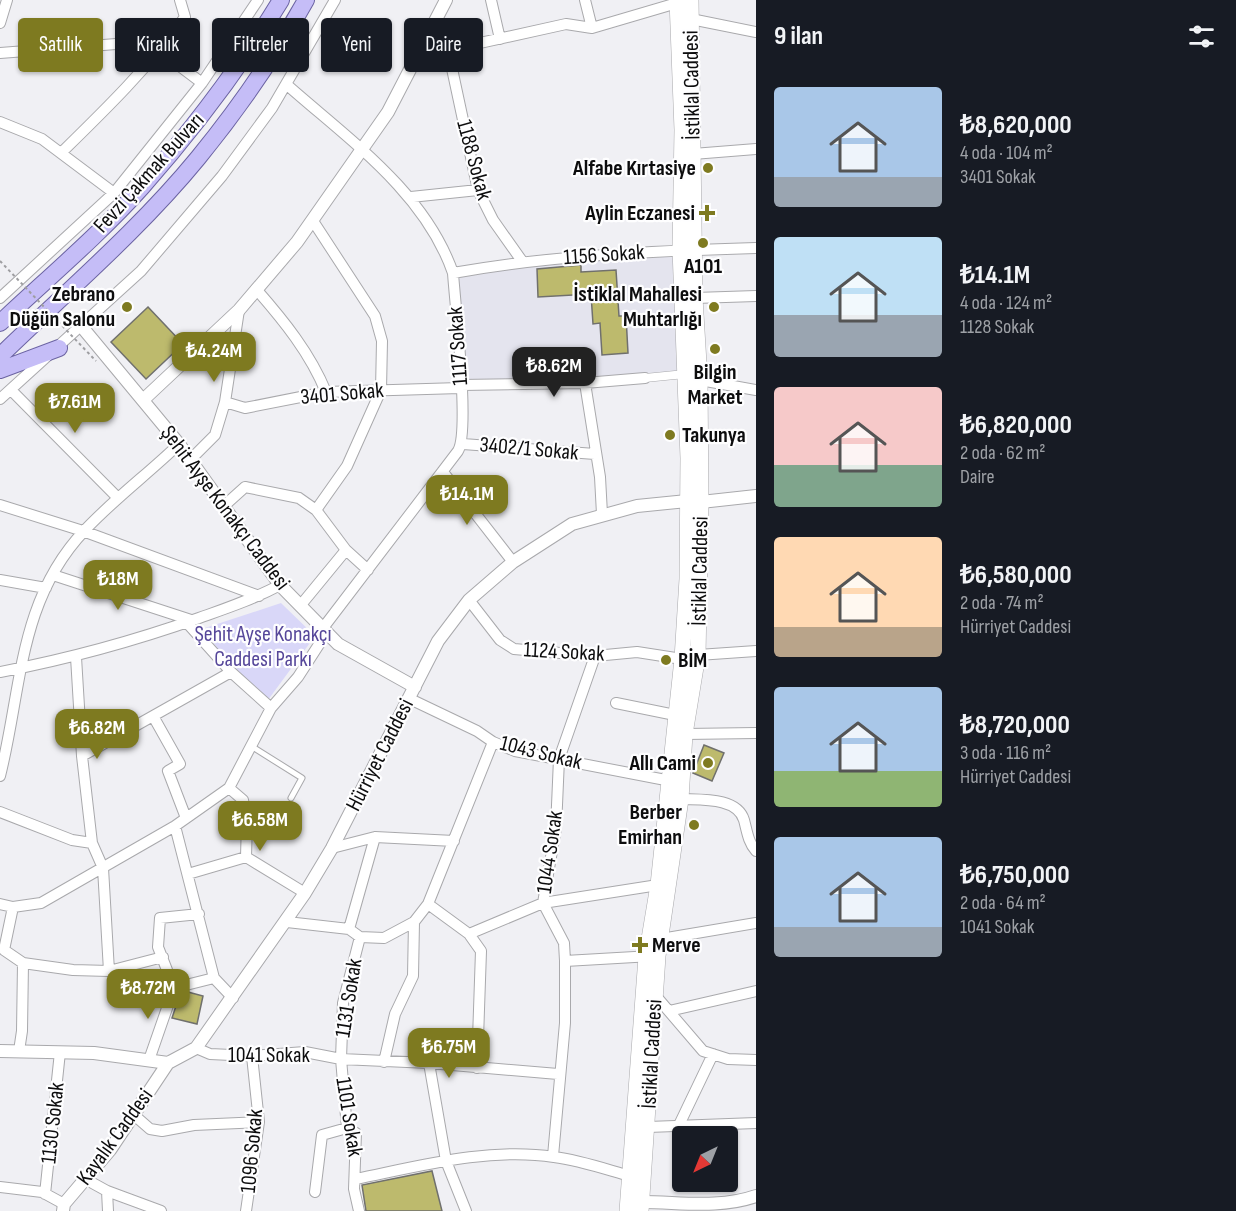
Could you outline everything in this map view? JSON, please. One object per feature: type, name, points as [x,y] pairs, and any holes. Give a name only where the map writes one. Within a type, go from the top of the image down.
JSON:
[{"type":"main road","name":"Fevzi Çakmak Bulvarı","points":[[0,323],[141,187],[207,106],[259,36],[281,0]]},
{"type":"main road","name":"Fevzi Çakmak Bulvarı","points":[[0,356],[135,225],[196,160],[248,93],[306,0]]},
{"type":"main road","name":"İstiklal Caddesi","points":[[631,1207],[630,1176],[652,956],[675,782],[698,655],[694,502],[685,375],[693,154],[691,19],[682,1]]},
{"type":"main road","points":[[682,1],[682,129],[688,250]]},
{"type":"main road","name":"İstiklal Caddesi","points":[[631,1207],[648,1126],[655,995],[652,956],[661,939],[662,891],[681,799],[675,782],[675,715],[682,659],[694,502],[700,380],[695,298],[688,250]]},
{"type":"main road","points":[[0,370],[59,348]]},
{"type":"street","points":[[0,22],[7,0]]},
{"type":"street","points":[[180,0],[183,18]]},
{"type":"street","points":[[0,298],[114,193],[202,83],[258,0]]},
{"type":"street","points":[[0,399],[59,348],[141,271],[222,176],[272,108],[335,0]]},
{"type":"street","points":[[437,18],[446,0]]},
{"type":"street","points":[[491,0],[500,39]]},
{"type":"street","points":[[585,0],[592,28]]},
{"type":"street","points":[[483,43],[566,24],[592,28],[682,1]]},
{"type":"street","points":[[691,19],[756,32]]},
{"type":"street","points":[[0,53],[115,44]]},
{"type":"street","points":[[62,152],[142,72]]},
{"type":"street","points":[[187,72],[202,83]]},
{"type":"street","points":[[143,400],[239,310],[313,221],[388,112],[409,72]]},
{"type":"street","name":"1188 Sokak","points":[[453,72],[478,189],[493,220],[522,261]]},
{"type":"street","name":"1117 Sokak","points":[[286,84],[411,197],[446,252],[453,273],[464,417],[463,444]]},
{"type":"street","points":[[0,123],[42,139],[114,193]]},
{"type":"street","points":[[693,154],[756,149]]},
{"type":"street","points":[[411,197],[478,189]]},
{"type":"street","points":[[313,221],[375,316],[382,340],[381,390],[347,466],[316,510]]},
{"type":"street","name":"1156 Sokak","points":[[453,273],[522,261],[756,248]]},
{"type":"street","points":[[256,289],[288,327],[316,368],[326,393]]},
{"type":"street","points":[[695,298],[756,296]]},
{"type":"street","points":[[191,459],[215,435],[225,402],[239,310]]},
{"type":"street","name":"Şehit Ayşe Konakçı Caddesi","points":[[82,327],[191,459],[280,585],[338,644],[413,693]]},
{"type":"street","points":[[645,378],[685,375]]},
{"type":"street","name":"3401 Sokak","points":[[225,402],[245,408],[326,393],[585,383],[645,378]]},
{"type":"street","points":[[700,380],[756,390]]},
{"type":"street","points":[[585,383],[600,477],[602,513]]},
{"type":"street","points":[[11,390],[118,498]]},
{"type":"street","points":[[0,776],[5,734],[19,668],[34,614],[52,575],[83,531],[179,444]]},
{"type":"street","points":[[0,904],[13,907],[41,903],[175,826],[229,788],[271,708],[298,677],[325,630],[463,444]]},
{"type":"street","name":"3402/1 Sokak","points":[[463,444],[595,454]]},
{"type":"street","points":[[443,472],[513,562]]},
{"type":"street","points":[[225,505],[240,490],[252,488],[299,498],[316,510],[346,550],[368,570]]},
{"type":"street","name":"Hürriyet Caddesi","points":[[168,1063],[196,1048],[287,922],[332,848],[438,641],[470,600],[513,562],[572,524],[602,513],[637,506],[756,495]]},
{"type":"street","points":[[0,505],[83,531],[259,596]]},
{"type":"street","points":[[300,606],[346,550]]},
{"type":"street","points":[[52,575],[189,622],[231,672],[271,708]]},
{"type":"street","points":[[0,580],[46,588]]},
{"type":"street","points":[[0,672],[76,657],[189,622],[259,596],[280,585]]},
{"type":"street","name":"1124 Sokak","points":[[470,600],[500,640],[514,649],[596,656],[637,652],[682,659]]},
{"type":"street","points":[[698,655],[756,651]]},
{"type":"street","name":"1044 Sokak","points":[[553,1156],[558,1074],[565,1023],[566,961],[564,943],[543,903],[556,828],[559,759],[596,656]]},
{"type":"street","points":[[76,657],[82,756],[92,843],[103,868],[109,971]]},
{"type":"street","points":[[82,756],[231,672]]},
{"type":"street","name":"1043 Sokak","points":[[413,693],[493,742],[515,751],[675,782]]},
{"type":"street","points":[[616,703],[675,715]]},
{"type":"street","points":[[153,716],[180,764],[168,771],[186,818]]},
{"type":"street","points":[[685,734],[756,733]]},
{"type":"street","points":[[287,922],[349,929],[360,937],[384,938],[414,922],[428,904],[493,742]]},
{"type":"street","points":[[229,788],[243,800],[248,820],[246,857]]},
{"type":"street","points":[[681,799],[722,802],[738,809],[751,845],[756,851]]},
{"type":"street","points":[[0,812],[63,837],[92,843]]},
{"type":"street","points":[[175,826],[214,978],[233,998]]},
{"type":"street","points":[[332,848],[375,837],[454,841]]},
{"type":"street","points":[[349,929],[375,837]]},
{"type":"street","points":[[188,874],[246,857],[305,894]]},
{"type":"street","points":[[469,934],[543,903],[662,891]]},
{"type":"street","points":[[428,904],[469,934],[482,951],[477,1068]]},
{"type":"street","points":[[13,907],[4,950],[23,963],[73,970],[109,971],[163,957]]},
{"type":"street","points":[[149,1060],[174,988],[158,947],[160,918],[199,914]]},
{"type":"street","points":[[384,1062],[395,1014],[413,976],[414,922]]},
{"type":"street","points":[[661,939],[756,923]]},
{"type":"street","name":"1131 Sokak","points":[[341,1059],[343,1003],[360,937]]},
{"type":"street","points":[[566,961],[652,956]]},
{"type":"street","points":[[19,1051],[22,1031],[23,963]]},
{"type":"street","points":[[174,988],[214,978]]},
{"type":"street","points":[[669,1011],[756,991]]},
{"type":"street","points":[[655,995],[703,1051],[728,1059],[756,1060]]},
{"type":"street","name":"1041 Sokak","points":[[196,1048],[210,1054],[252,1056],[305,1052],[341,1059],[429,1063],[558,1074]]},
{"type":"street","points":[[0,1051],[60,1052],[168,1063]]},
{"type":"street","name":"1130 Sokak","points":[[45,1194],[60,1052]]},
{"type":"street","points":[[680,1125],[713,1054]]},
{"type":"street","name":"1096 Sokak","points":[[246,1211],[259,1122],[252,1056]]},
{"type":"street","name":"1101 Sokak","points":[[341,1059],[347,1128],[356,1133],[357,1179],[354,1189],[359,1211]]},
{"type":"street","name":"Kayalık Caddesi","points":[[64,1208],[87,1180],[168,1063]]},
{"type":"street","points":[[429,1063],[446,1161],[466,1211]]},
{"type":"street","points":[[134,1114],[150,1129],[162,1131],[194,1125],[259,1122]]},
{"type":"street","points":[[648,1126],[756,1123]]},
{"type":"street","points":[[315,1192],[322,1136],[347,1128]]},
{"type":"street","points":[[357,1179],[446,1161],[516,1154],[553,1156],[630,1176]]},
{"type":"street","points":[[87,1180],[107,1191],[161,1211]]},
{"type":"street","points":[[0,1187],[45,1194],[64,1208]]},
{"type":"street","points":[[107,1191],[108,1211]]},
{"type":"street","points":[[631,1207],[738,1203],[756,1196]]},
{"type":"lane","points":[[250,745],[302,778],[291,798]]},
{"type":"path","points":[[0,261],[96,360]]},
{"type":"shaded area","points":[[680,249],[685,374],[461,385],[453,273]]},
{"type":"green space","name":"Şehit Ayşe Konakçı Caddesi Parkı","points":[[281,603],[315,636],[268,700],[233,667],[202,629]]},
{"type":"building","points":[[581,265],[581,272],[616,270],[619,316],[626,316],[628,353],[602,355],[600,323],[593,324],[591,294],[538,297],[537,269]]},
{"type":"building","points":[[148,307],[183,344],[146,379],[111,342]]},
{"type":"building","name":"Allı Cami","points":[[704,745],[724,753],[712,781],[693,773]]},
{"type":"building","points":[[188,992],[203,996],[197,1024],[172,1018],[180,994]]},
{"type":"building","points":[[432,1171],[442,1211],[366,1211],[362,1185]]},
{"type":"place","name":"Alfabe Kırtasiye","points":[[708,168]]},
{"type":"place","name":"Aylin Eczanesi","points":[[707,213]]},
{"type":"place","name":"A101","points":[[703,243]]},
{"type":"place","name":"Zebrano Düğün Salonu","points":[[127,307]]},
{"type":"place","name":"İstiklal Mahallesi Muhtarlığı","points":[[714,307]]},
{"type":"place","name":"Bilgin Market","points":[[715,349]]},
{"type":"place","name":"Takunya","points":[[670,435]]},
{"type":"place","name":"BİM","points":[[666,660]]},
{"type":"place","name":"Allı Cami","points":[[708,763]]},
{"type":"place","name":"Berber Emirhan","points":[[694,825]]},
{"type":"place","name":"Merve","points":[[640,945]]}]
